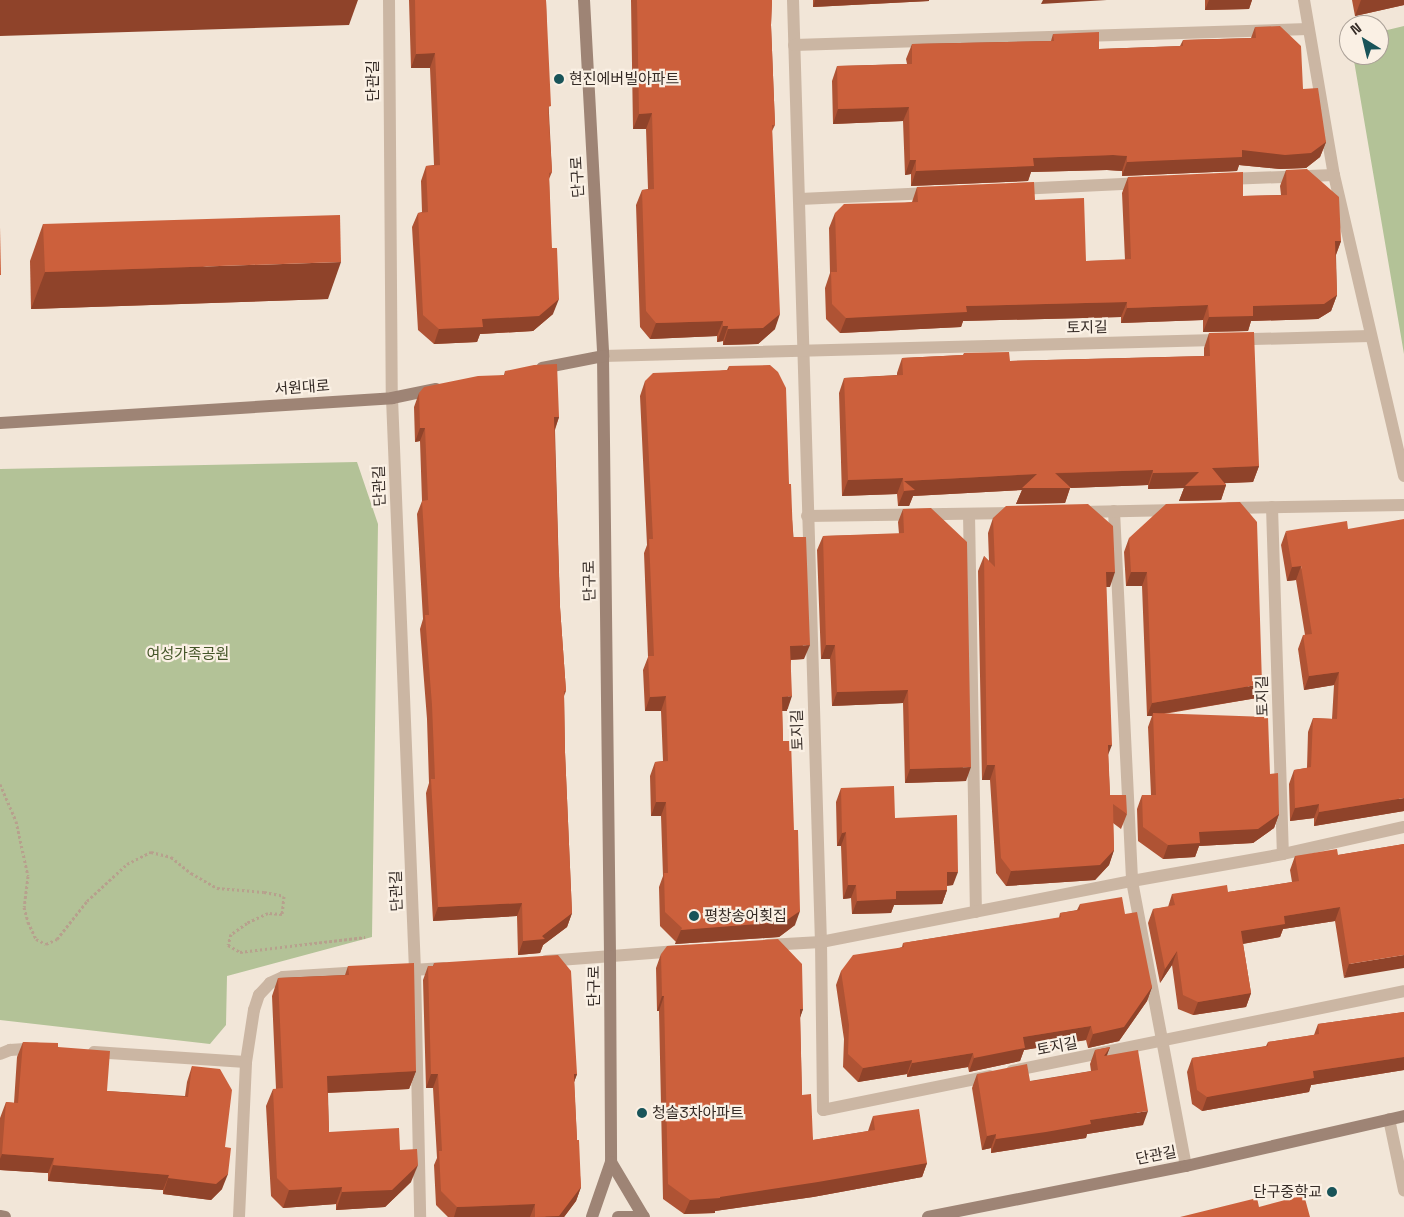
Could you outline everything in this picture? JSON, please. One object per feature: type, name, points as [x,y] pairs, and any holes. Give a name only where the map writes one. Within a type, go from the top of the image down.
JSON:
[{"type":"street","name":"단관길","points":[[389,0],[392,398],[415,970],[420,1217]]},
{"type":"street","name":"단구로","points":[[584,0],[603,356],[611,1162]]},
{"type":"street","name":"토지길","points":[[793,0],[821,942],[823,1110],[1404,991]]},
{"type":"street","points":[[1304,0],[1334,175],[1404,476]]},
{"type":"street","points":[[794,45],[1308,29]]},
{"type":"street","points":[[1216,180],[1334,175]]},
{"type":"street","points":[[1008,189],[1156,183]]},
{"type":"street","points":[[800,199],[939,192]]},
{"type":"street","name":"토지길","points":[[804,350],[1370,336]]},
{"type":"street","points":[[526,372],[603,356],[804,350]]},
{"type":"street","name":"서원대로","points":[[0,423],[392,398],[450,386]]},
{"type":"street","points":[[1213,509],[1404,505]]},
{"type":"street","name":"토지길","points":[[1272,507],[1283,854]]},
{"type":"street","points":[[1066,512],[1193,509]]},
{"type":"street","points":[[1114,511],[1132,881],[1186,1166]]},
{"type":"street","points":[[807,516],[1027,513]]},
{"type":"street","points":[[969,514],[976,912]]},
{"type":"street","points":[[754,946],[821,942],[1132,881],[1283,854],[1404,827]]},
{"type":"street","points":[[532,962],[686,951]]},
{"type":"street","points":[[239,1217],[246,1062],[254,1010],[259,995],[270,983],[283,977],[454,968]]},
{"type":"street","points":[[0,1054],[10,1050],[46,1049]]},
{"type":"street","points":[[84,1051],[246,1062]]},
{"type":"street","name":"단관길","points":[[928,1217],[1186,1166],[1404,1116]]},
{"type":"street","points":[[1389,1119],[1404,1190]]},
{"type":"street","points":[[611,1162],[643,1217]]},
{"type":"street","points":[[592,1217],[611,1162]]},
{"type":"street","points":[[0,1216],[5,1217]]},
{"type":"street","points":[[618,1217],[643,1217]]},
{"type":"path","points":[[0,784],[16,822],[28,876],[24,907],[28,922],[36,939],[46,944],[57,939],[87,901],[127,864],[151,852],[172,857],[191,873],[217,888],[284,896],[282,914],[268,913],[247,923],[231,934],[228,945],[240,952],[365,937]]},
{"type":"green space","points":[[1404,26],[1404,354],[1355,65],[1389,65],[1389,30]]},
{"type":"green space","name":"여성가족공원","points":[[357,462],[378,524],[372,937],[227,976],[226,1025],[210,1044],[0,1020],[0,469]]},
{"type":"building","points":[[415,0],[546,0],[551,106],[548,107],[552,172],[549,173],[552,248],[557,248],[559,299],[539,316],[482,319],[483,327],[439,329],[423,315],[418,213],[428,212],[426,166],[440,165],[435,53],[416,54]]},
{"type":"building","points":[[637,0],[772,0],[771,25],[775,125],[772,125],[780,314],[763,328],[728,329],[728,326],[723,326],[723,321],[656,323],[646,311],[642,190],[654,189],[652,113],[639,114]]},
{"type":"building","points":[[1280,26],[1301,46],[1303,89],[1318,88],[1326,142],[1311,153],[1285,155],[1242,150],[1242,157],[1127,162],[1127,156],[1113,155],[1033,158],[1034,166],[916,171],[916,160],[910,160],[909,107],[838,109],[837,66],[912,64],[912,44],[1054,41],[1053,34],[1099,32],[1099,49],[1183,46],[1183,40],[1256,38],[1255,27]]},
{"type":"building","points":[[1307,169],[1339,197],[1341,241],[1335,241],[1337,295],[1324,304],[1253,306],[1253,316],[1209,317],[1208,305],[1127,308],[1127,302],[966,306],[967,312],[846,318],[832,304],[831,272],[837,272],[835,213],[844,204],[918,202],[917,187],[1034,182],[1035,200],[1084,198],[1086,261],[1131,259],[1128,177],[1243,172],[1243,196],[1287,195],[1286,170]]},
{"type":"building","points":[[340,215],[341,262],[45,272],[43,224]]},
{"type":"building","points":[[0,227],[1,275],[0,275]]},
{"type":"building","points":[[1254,332],[1259,466],[1212,468],[1226,485],[1185,486],[1199,472],[1153,473],[1153,470],[1055,473],[1071,488],[1022,488],[1037,474],[904,481],[915,490],[904,491],[903,478],[848,480],[844,378],[903,375],[902,358],[964,355],[964,353],[1009,352],[1010,361],[1210,356],[1209,333]]},
{"type":"building","points":[[557,364],[559,417],[554,417],[560,607],[566,691],[564,691],[565,752],[572,913],[542,936],[545,939],[523,941],[522,903],[438,907],[431,779],[435,779],[432,705],[425,615],[429,615],[422,501],[428,500],[425,428],[420,428],[419,393],[424,387],[478,376],[505,375],[505,371],[534,365]]},
{"type":"building","points":[[770,365],[778,372],[786,388],[789,484],[791,484],[793,537],[806,537],[810,645],[790,646],[792,696],[782,697],[783,741],[791,741],[794,830],[798,830],[800,911],[784,922],[681,930],[682,928],[665,912],[664,873],[668,873],[666,802],[656,802],[655,762],[668,761],[666,696],[650,697],[648,656],[654,656],[649,539],[653,539],[645,381],[653,373],[729,370],[729,366]]},
{"type":"building","points":[[1240,502],[1257,522],[1262,684],[1152,703],[1147,572],[1131,572],[1129,538],[1166,504]]},
{"type":"building","points":[[1088,504],[1113,526],[1115,572],[1106,572],[1112,745],[1108,745],[1110,795],[1126,795],[1127,814],[1113,804],[1114,850],[1100,865],[1011,871],[1001,858],[995,765],[987,765],[984,556],[995,567],[993,518],[1006,506]]},
{"type":"building","points":[[931,508],[967,542],[971,767],[910,769],[908,690],[837,692],[835,645],[826,645],[823,536],[904,533],[903,509]]},
{"type":"building","points":[[1404,519],[1404,798],[1319,812],[1319,804],[1295,808],[1294,770],[1311,767],[1313,718],[1337,719],[1339,672],[1309,676],[1303,635],[1312,634],[1301,566],[1292,567],[1286,531],[1347,521],[1348,529]]},
{"type":"building","points":[[1153,713],[1268,717],[1270,774],[1278,773],[1279,814],[1258,829],[1199,832],[1200,843],[1168,845],[1143,827],[1142,795],[1156,795]]},
{"type":"building","points":[[894,786],[895,818],[957,815],[958,872],[947,872],[947,890],[896,891],[896,899],[857,901],[856,885],[848,885],[846,832],[842,833],[841,788]]},
{"type":"building","points":[[1404,844],[1404,955],[1349,964],[1340,907],[1284,916],[1285,924],[1241,931],[1251,993],[1198,1002],[1183,995],[1177,951],[1165,969],[1153,909],[1175,905],[1172,894],[1227,885],[1228,892],[1299,881],[1295,856],[1337,849],[1338,855]]},
{"type":"building","points":[[1122,897],[1125,914],[1137,912],[1152,987],[1124,1027],[1093,1034],[1091,1026],[1023,1037],[1025,1048],[974,1058],[973,1053],[912,1063],[912,1060],[863,1068],[848,1054],[849,1025],[841,971],[853,955],[904,947],[903,943],[1061,917],[1060,913],[1080,910],[1080,904]]},
{"type":"building","points":[[778,939],[802,964],[803,1009],[800,1009],[802,1095],[811,1094],[813,1140],[875,1130],[873,1116],[919,1109],[927,1163],[720,1198],[690,1200],[668,1184],[664,996],[662,996],[661,954],[667,946]]},
{"type":"building","points":[[558,955],[571,971],[577,1074],[574,1074],[577,1140],[579,1140],[581,1187],[559,1216],[535,1217],[535,1204],[457,1207],[441,1191],[439,1151],[442,1151],[438,1074],[431,1074],[428,966],[434,966],[434,963]]},
{"type":"building","points":[[414,963],[416,1071],[327,1076],[329,1132],[399,1128],[400,1150],[417,1149],[418,1165],[392,1190],[342,1192],[342,1187],[289,1190],[277,1178],[273,1089],[283,1088],[278,978],[349,975],[348,966]]},
{"type":"building","points":[[1404,1012],[1404,1057],[1313,1071],[1314,1078],[1207,1097],[1197,1090],[1192,1058],[1268,1046],[1268,1042],[1319,1034],[1318,1024]]},
{"type":"building","points":[[23,1042],[58,1043],[58,1047],[110,1051],[107,1091],[188,1097],[192,1066],[220,1069],[232,1090],[225,1147],[231,1148],[228,1174],[216,1184],[168,1178],[169,1175],[53,1165],[54,1158],[2,1154],[6,1102],[18,1103]]},
{"type":"building","points":[[1110,1047],[1104,1056],[1138,1050],[1148,1111],[1090,1120],[1091,1124],[1046,1132],[996,1139],[996,1134],[987,1136],[977,1074],[1027,1064],[1030,1081],[1033,1081],[1098,1070],[1095,1050]]},
{"type":"building","points":[[1304,1195],[1310,1217],[1180,1217],[1257,1198],[1259,1207]]},
{"type":"place","name":"현진에버빌아파트","points":[[559,79]]},
{"type":"place","name":"평창송어횟집","points":[[694,916]]},
{"type":"place","name":"청솔3차아파트","points":[[642,1113]]},
{"type":"place","name":"단구중학교","points":[[1332,1192]]}]
